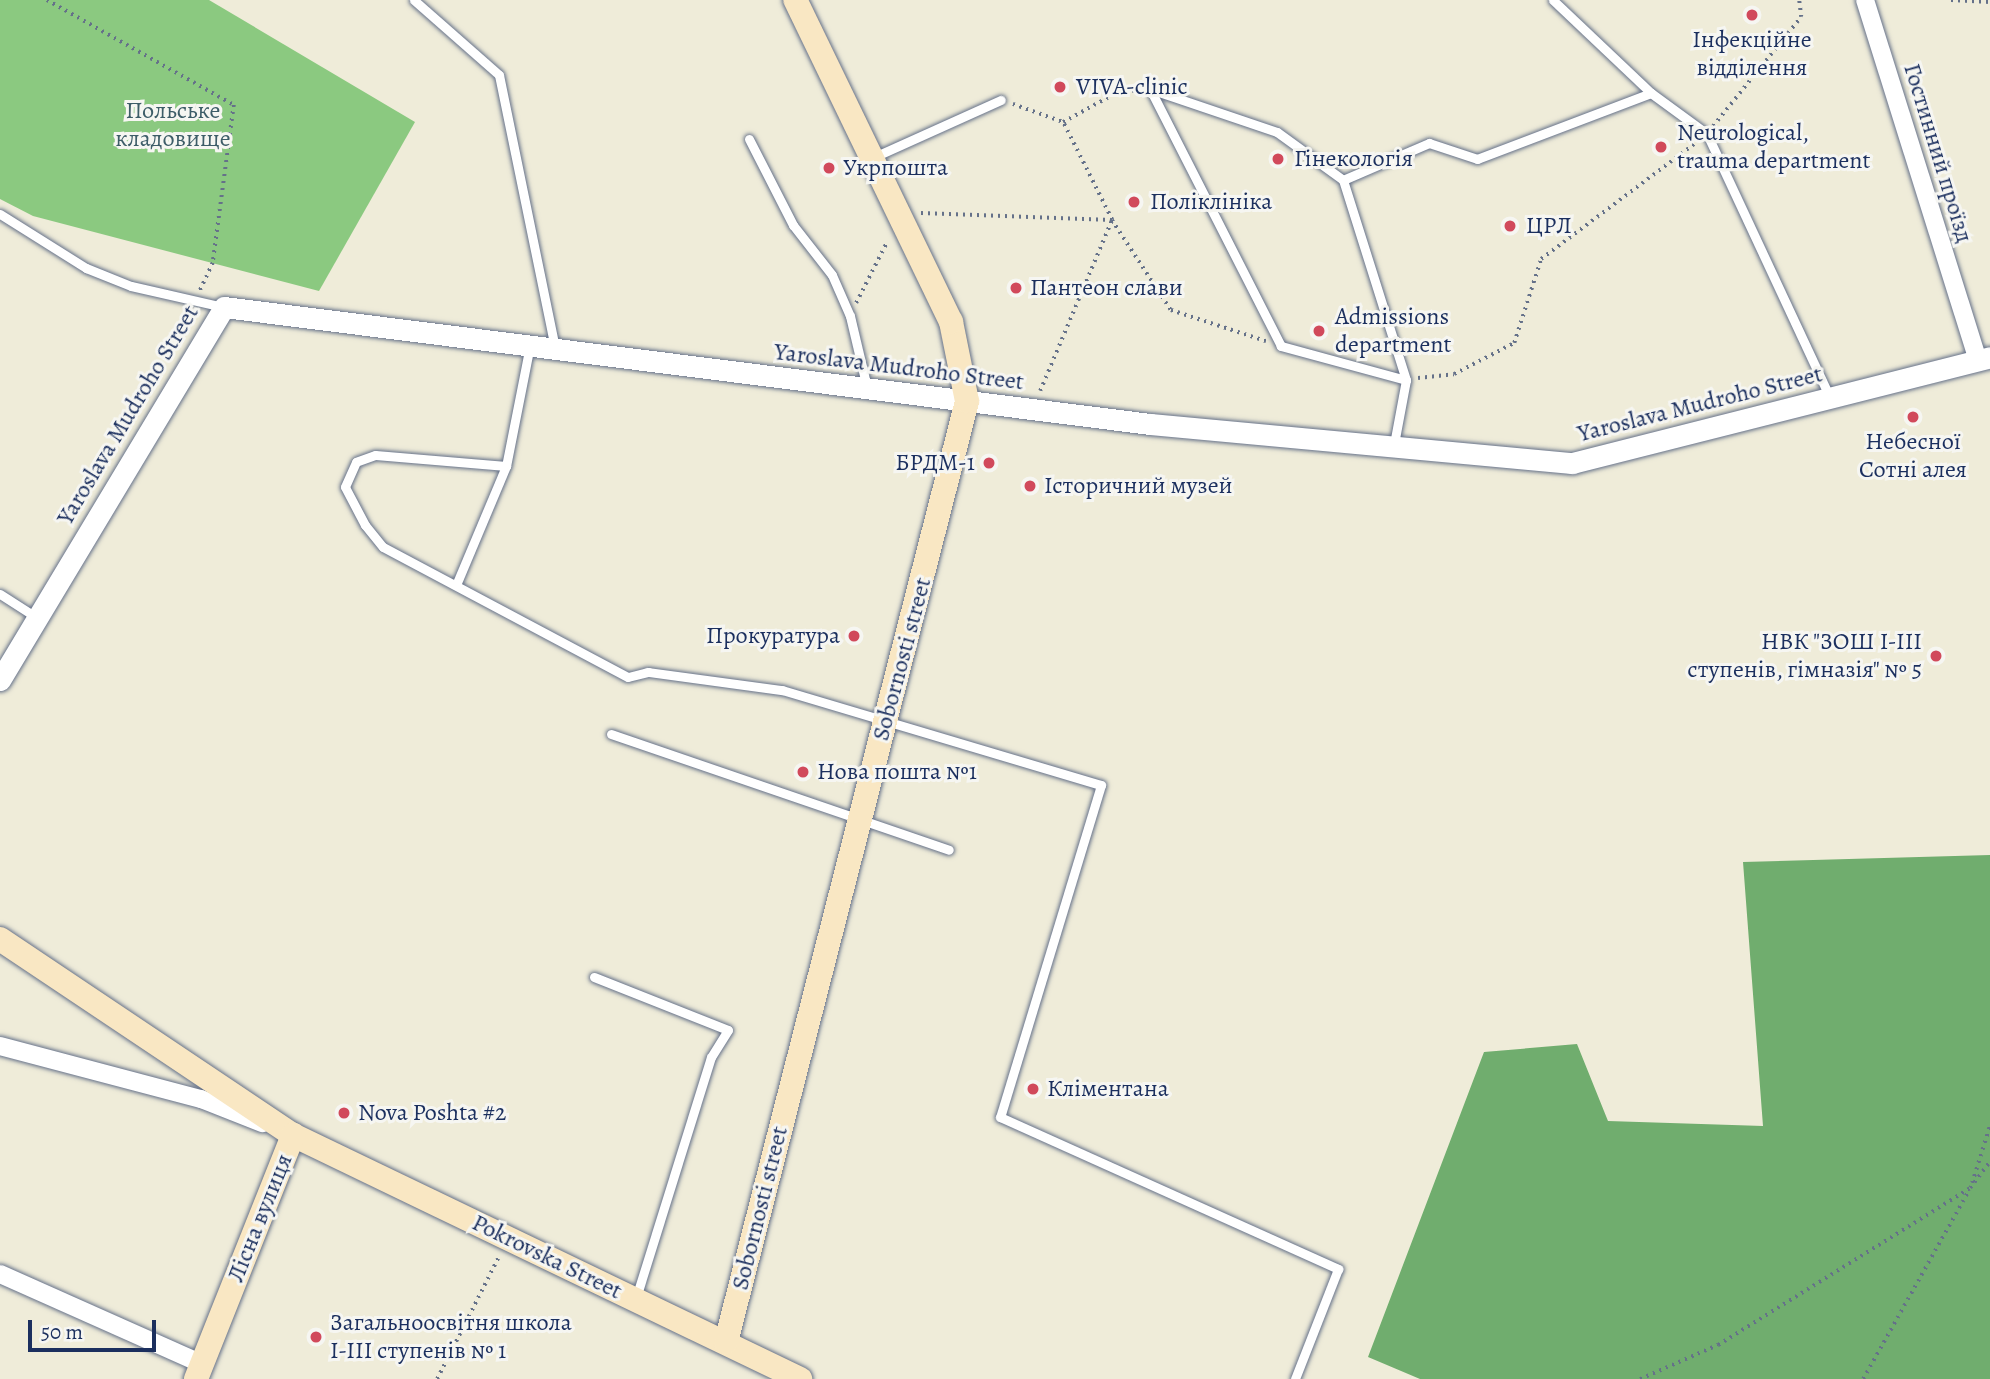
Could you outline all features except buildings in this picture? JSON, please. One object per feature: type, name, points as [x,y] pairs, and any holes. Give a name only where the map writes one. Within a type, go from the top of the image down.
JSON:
[{"type":"main road","name":"Sobornosti street","points":[[726,1342],[967,401],[951,322],[795,0]]},
{"type":"main road","name":"Pokrovska Street","points":[[0,939],[293,1135],[726,1342],[775,1373],[800,1379]]},
{"type":"main road","name":"Лісна вулиця","points":[[199,1371],[293,1135]]},
{"type":"street","name":"Гостинний проїзд","points":[[1865,0],[1984,359]]},
{"type":"street","name":"Yaroslava Mudroho Street","points":[[0,680],[224,307],[556,354],[867,390],[1572,463],[1984,359]]},
{"type":"street","name":"Pokrovska Street","points":[[0,1046],[201,1099],[293,1135]]},
{"type":"street","points":[[0,1275],[199,1371]]},
{"type":"lane","points":[[414,0],[499,75],[556,354]]},
{"type":"lane","points":[[1553,0],[1651,93],[1707,134],[1830,398]]},
{"type":"lane","points":[[1150,89],[1277,132],[1343,180],[1406,380],[1394,444]]},
{"type":"lane","points":[[1150,89],[1281,346],[1406,380]]},
{"type":"lane","points":[[1343,180],[1429,143],[1477,159],[1651,93]]},
{"type":"lane","points":[[872,158],[1001,100]]},
{"type":"lane","points":[[749,139],[850,316],[867,390]]},
{"type":"lane","points":[[0,214],[86,268],[131,286],[224,307]]},
{"type":"lane","points":[[456,585],[506,466],[529,350]]},
{"type":"lane","points":[[506,466],[375,455],[348,472],[350,501],[383,547],[628,677],[648,672],[782,690],[886,718],[1101,785],[1000,1117],[1338,1269],[1295,1379]]},
{"type":"lane","points":[[0,594],[36,617]]},
{"type":"lane","points":[[611,734],[949,850]]},
{"type":"lane","points":[[594,977],[728,1030],[711,1057],[635,1299]]},
{"type":"path","points":[[47,0],[234,106],[213,263],[196,299]]},
{"type":"path","points":[[1406,380],[1454,374],[1514,343],[1541,259],[1707,134],[1801,17],[1799,0]]},
{"type":"path","points":[[1951,0],[1990,2]]},
{"type":"path","points":[[1063,122],[1118,92],[1150,89]]},
{"type":"path","points":[[1001,100],[1063,122],[1112,220],[1171,310],[1281,346]]},
{"type":"path","points":[[899,212],[1112,220]]},
{"type":"path","points":[[1032,409],[1112,220]]},
{"type":"path","points":[[850,316],[887,242]]},
{"type":"path","points":[[1640,1379],[1718,1345],[1970,1188],[1990,1125]]},
{"type":"path","points":[[1863,1379],[1970,1188],[1990,1161]]},
{"type":"path","points":[[437,1379],[507,1239]]},
{"type":"green space","name":"Польське кладовище","points":[[0,0],[209,0],[415,122],[319,291],[33,216],[0,199]]},
{"type":"green space","points":[[1990,855],[1990,1379],[1420,1379],[1368,1357],[1484,1052],[1577,1044],[1608,1121],[1763,1126],[1743,862]]},
{"type":"place","name":"Інфекційне відділення","points":[[1752,15]]},
{"type":"place","name":"VIVA-clinic","points":[[1060,87]]},
{"type":"place","name":"Neurological, trauma department","points":[[1661,147]]},
{"type":"place","name":"Гінекологія","points":[[1278,159]]},
{"type":"place","name":"Укрпошта","points":[[829,168]]},
{"type":"place","name":"Поліклініка","points":[[1134,202]]},
{"type":"place","name":"ЦРЛ","points":[[1510,226]]},
{"type":"place","name":"Пантеон слави","points":[[1016,288]]},
{"type":"place","name":"Admissions department","points":[[1319,331]]},
{"type":"place","name":"Небесної Сотні алея","points":[[1913,417]]},
{"type":"place","name":"БРДМ-1","points":[[989,463]]},
{"type":"place","name":"Історичний музей","points":[[1030,486]]},
{"type":"place","name":"Прокуратура","points":[[854,636]]},
{"type":"place","name":"НВК \"ЗОШ І-ІІІ ступенів, гімназія\" № 5","points":[[1936,656]]},
{"type":"place","name":"Нова пошта №1","points":[[803,772]]},
{"type":"place","name":"Кліментана","points":[[1033,1089]]},
{"type":"place","name":"Nova Poshta #2","points":[[344,1113]]},
{"type":"place","name":"Загальноосвітня школа І-ІІІ ступенів № 1","points":[[316,1337]]}]
